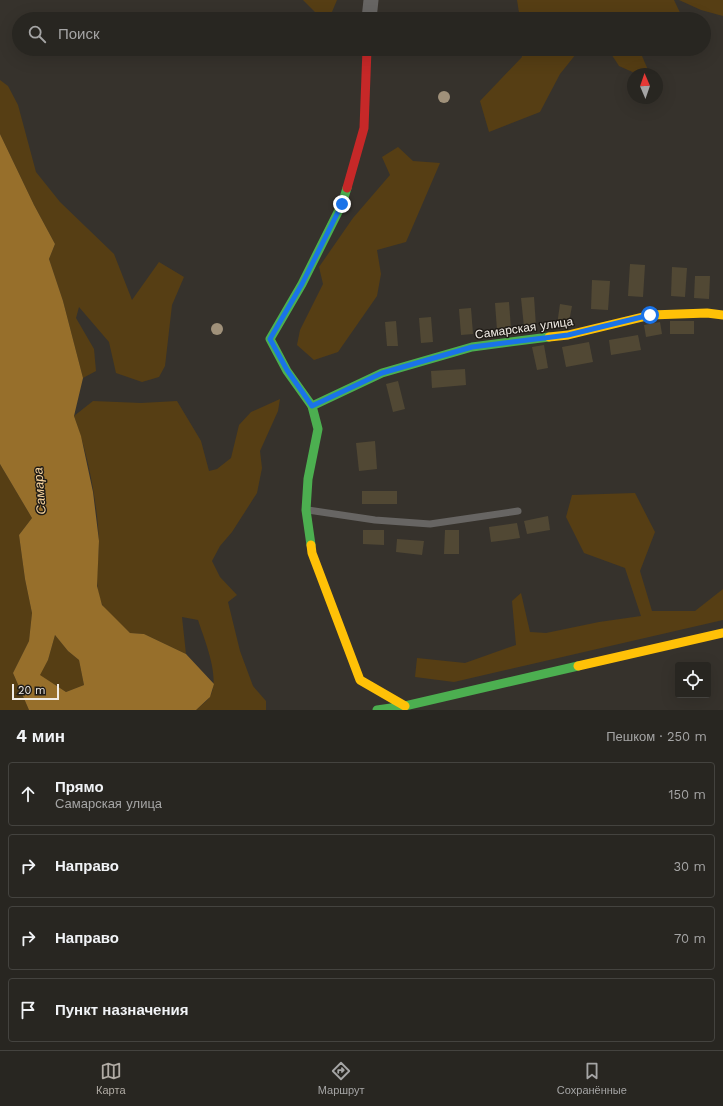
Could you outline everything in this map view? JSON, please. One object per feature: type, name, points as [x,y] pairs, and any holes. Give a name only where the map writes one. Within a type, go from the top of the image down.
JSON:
[{"type":"street","points":[[370,12],[371,0]]},
{"type":"street","points":[[367,56],[364,128],[342,204],[302,284],[270,339],[287,370],[312,406],[318,429],[308,479],[306,510],[312,553],[360,680],[405,706]]},
{"type":"street","name":"Самарская улица","points":[[312,406],[382,373],[472,347],[568,335],[650,315],[707,313],[723,315]]},
{"type":"street","points":[[376,710],[405,706],[723,633]]},
{"type":"lane","points":[[306,510],[375,520],[430,524],[518,511]]},
{"type":"shaded area","points":[[303,0],[337,0],[332,12],[315,12]]},
{"type":"shaded area","points":[[517,0],[674,0],[680,12],[519,12]]},
{"type":"shaded area","points":[[679,0],[723,0],[723,16],[701,10]]},
{"type":"shaded area","points":[[574,56],[560,74],[540,112],[489,132],[480,101],[522,57]]},
{"type":"shaded area","points":[[613,56],[642,56],[647,68],[627,68],[627,70],[619,66]]},
{"type":"shaded area","points":[[0,80],[8,86],[18,105],[36,172],[60,202],[114,254],[132,300],[159,262],[184,277],[172,305],[165,366],[159,377],[142,382],[116,373],[109,342],[79,307],[76,318],[94,349],[96,371],[83,378],[63,301],[49,259],[55,244],[34,205],[0,134]]},
{"type":"shaded area","points":[[398,147],[413,161],[440,163],[406,242],[377,250],[381,274],[377,296],[338,352],[314,360],[297,345],[300,330],[323,284],[319,267],[353,218],[390,175],[382,157]]},
{"type":"shaded area","points":[[280,399],[278,411],[260,451],[262,468],[257,493],[232,532],[220,546],[212,561],[220,577],[237,595],[228,602],[240,651],[253,686],[266,701],[266,710],[196,710],[209,698],[213,690],[214,681],[211,659],[198,620],[182,617],[186,654],[144,634],[130,633],[110,614],[102,604],[99,597],[97,573],[99,541],[94,493],[88,461],[74,416],[93,401],[141,403],[177,401],[201,441],[209,471],[217,469],[231,458],[239,425],[251,412]]},
{"type":"shaded area","points":[[0,464],[32,518],[19,535],[25,579],[32,613],[29,641],[13,673],[29,710],[0,710]]},
{"type":"shaded area","points":[[635,493],[655,532],[640,571],[652,611],[695,611],[723,589],[723,620],[454,682],[415,677],[417,658],[465,663],[516,645],[512,601],[521,593],[530,632],[546,633],[599,622],[641,616],[625,568],[584,553],[566,517],[572,495]]},
{"type":"shaded area","points":[[55,635],[68,651],[79,660],[84,685],[66,692],[39,675],[48,660]]},
{"type":"water","name":"Самара","points":[[0,134],[34,205],[55,244],[49,259],[63,301],[83,378],[74,416],[81,436],[93,492],[99,541],[97,586],[102,605],[130,633],[144,634],[186,654],[214,684],[210,697],[196,710],[29,710],[13,673],[29,641],[32,613],[25,579],[19,535],[32,518],[0,464]],"holes":[[[55,635],[68,651],[79,660],[84,685],[66,692],[40,675],[48,660]]]},
{"type":"building","points":[[630,264],[645,265],[643,297],[628,296]]},
{"type":"building","points":[[672,267],[687,268],[685,297],[671,296]]},
{"type":"building","points":[[695,276],[710,276],[709,299],[694,298]]},
{"type":"building","points":[[592,280],[610,281],[608,310],[591,309]]},
{"type":"building","points":[[534,297],[536,326],[524,327],[521,298]]},
{"type":"building","points":[[509,302],[511,329],[497,330],[495,303]]},
{"type":"building","points":[[560,304],[572,306],[568,327],[557,325]]},
{"type":"building","points":[[471,308],[473,334],[461,335],[459,309]]},
{"type":"building","points":[[431,317],[433,342],[421,343],[419,318]]},
{"type":"building","points":[[396,321],[398,346],[387,346],[385,322]]},
{"type":"building","points":[[670,321],[694,321],[694,334],[670,334]]},
{"type":"building","points":[[660,322],[662,334],[646,337],[644,325]]},
{"type":"building","points":[[638,335],[641,350],[611,355],[609,340]]},
{"type":"building","points":[[589,342],[593,362],[566,367],[562,347]]},
{"type":"building","points":[[544,345],[548,368],[537,370],[532,347]]},
{"type":"building","points":[[465,369],[466,385],[432,388],[431,371]]},
{"type":"building","points":[[398,381],[405,409],[393,412],[386,384]]},
{"type":"building","points":[[375,441],[377,469],[359,471],[356,443]]},
{"type":"building","points":[[362,491],[397,491],[397,504],[362,504]]},
{"type":"building","points":[[548,516],[550,530],[527,534],[524,521]]},
{"type":"building","points":[[517,523],[520,538],[491,542],[489,527]]},
{"type":"building","points":[[363,530],[384,530],[384,545],[363,544]]},
{"type":"building","points":[[445,530],[459,530],[459,554],[444,554]]},
{"type":"building","points":[[397,539],[424,541],[422,555],[396,552]]},
{"type":"traffic: fast","points":[[311,545],[306,510],[308,479],[318,429],[312,406],[287,371],[270,339],[302,284],[342,204],[347,188]]},
{"type":"traffic: fast","points":[[312,406],[382,373],[472,347],[549,337]]},
{"type":"traffic: fast","points":[[377,710],[405,706],[578,666]]},
{"type":"traffic: slow","points":[[549,337],[568,335],[651,315],[707,313],[723,315]]},
{"type":"traffic: slow","points":[[311,545],[312,553],[360,680],[405,706]]},
{"type":"traffic: slow","points":[[578,666],[723,633]]},
{"type":"traffic: jam","points":[[347,188],[364,128],[367,56]]},
{"type":"route","points":[[342,204],[302,284],[270,339],[287,370],[312,406],[382,373],[472,347],[568,335],[650,315]]}]
